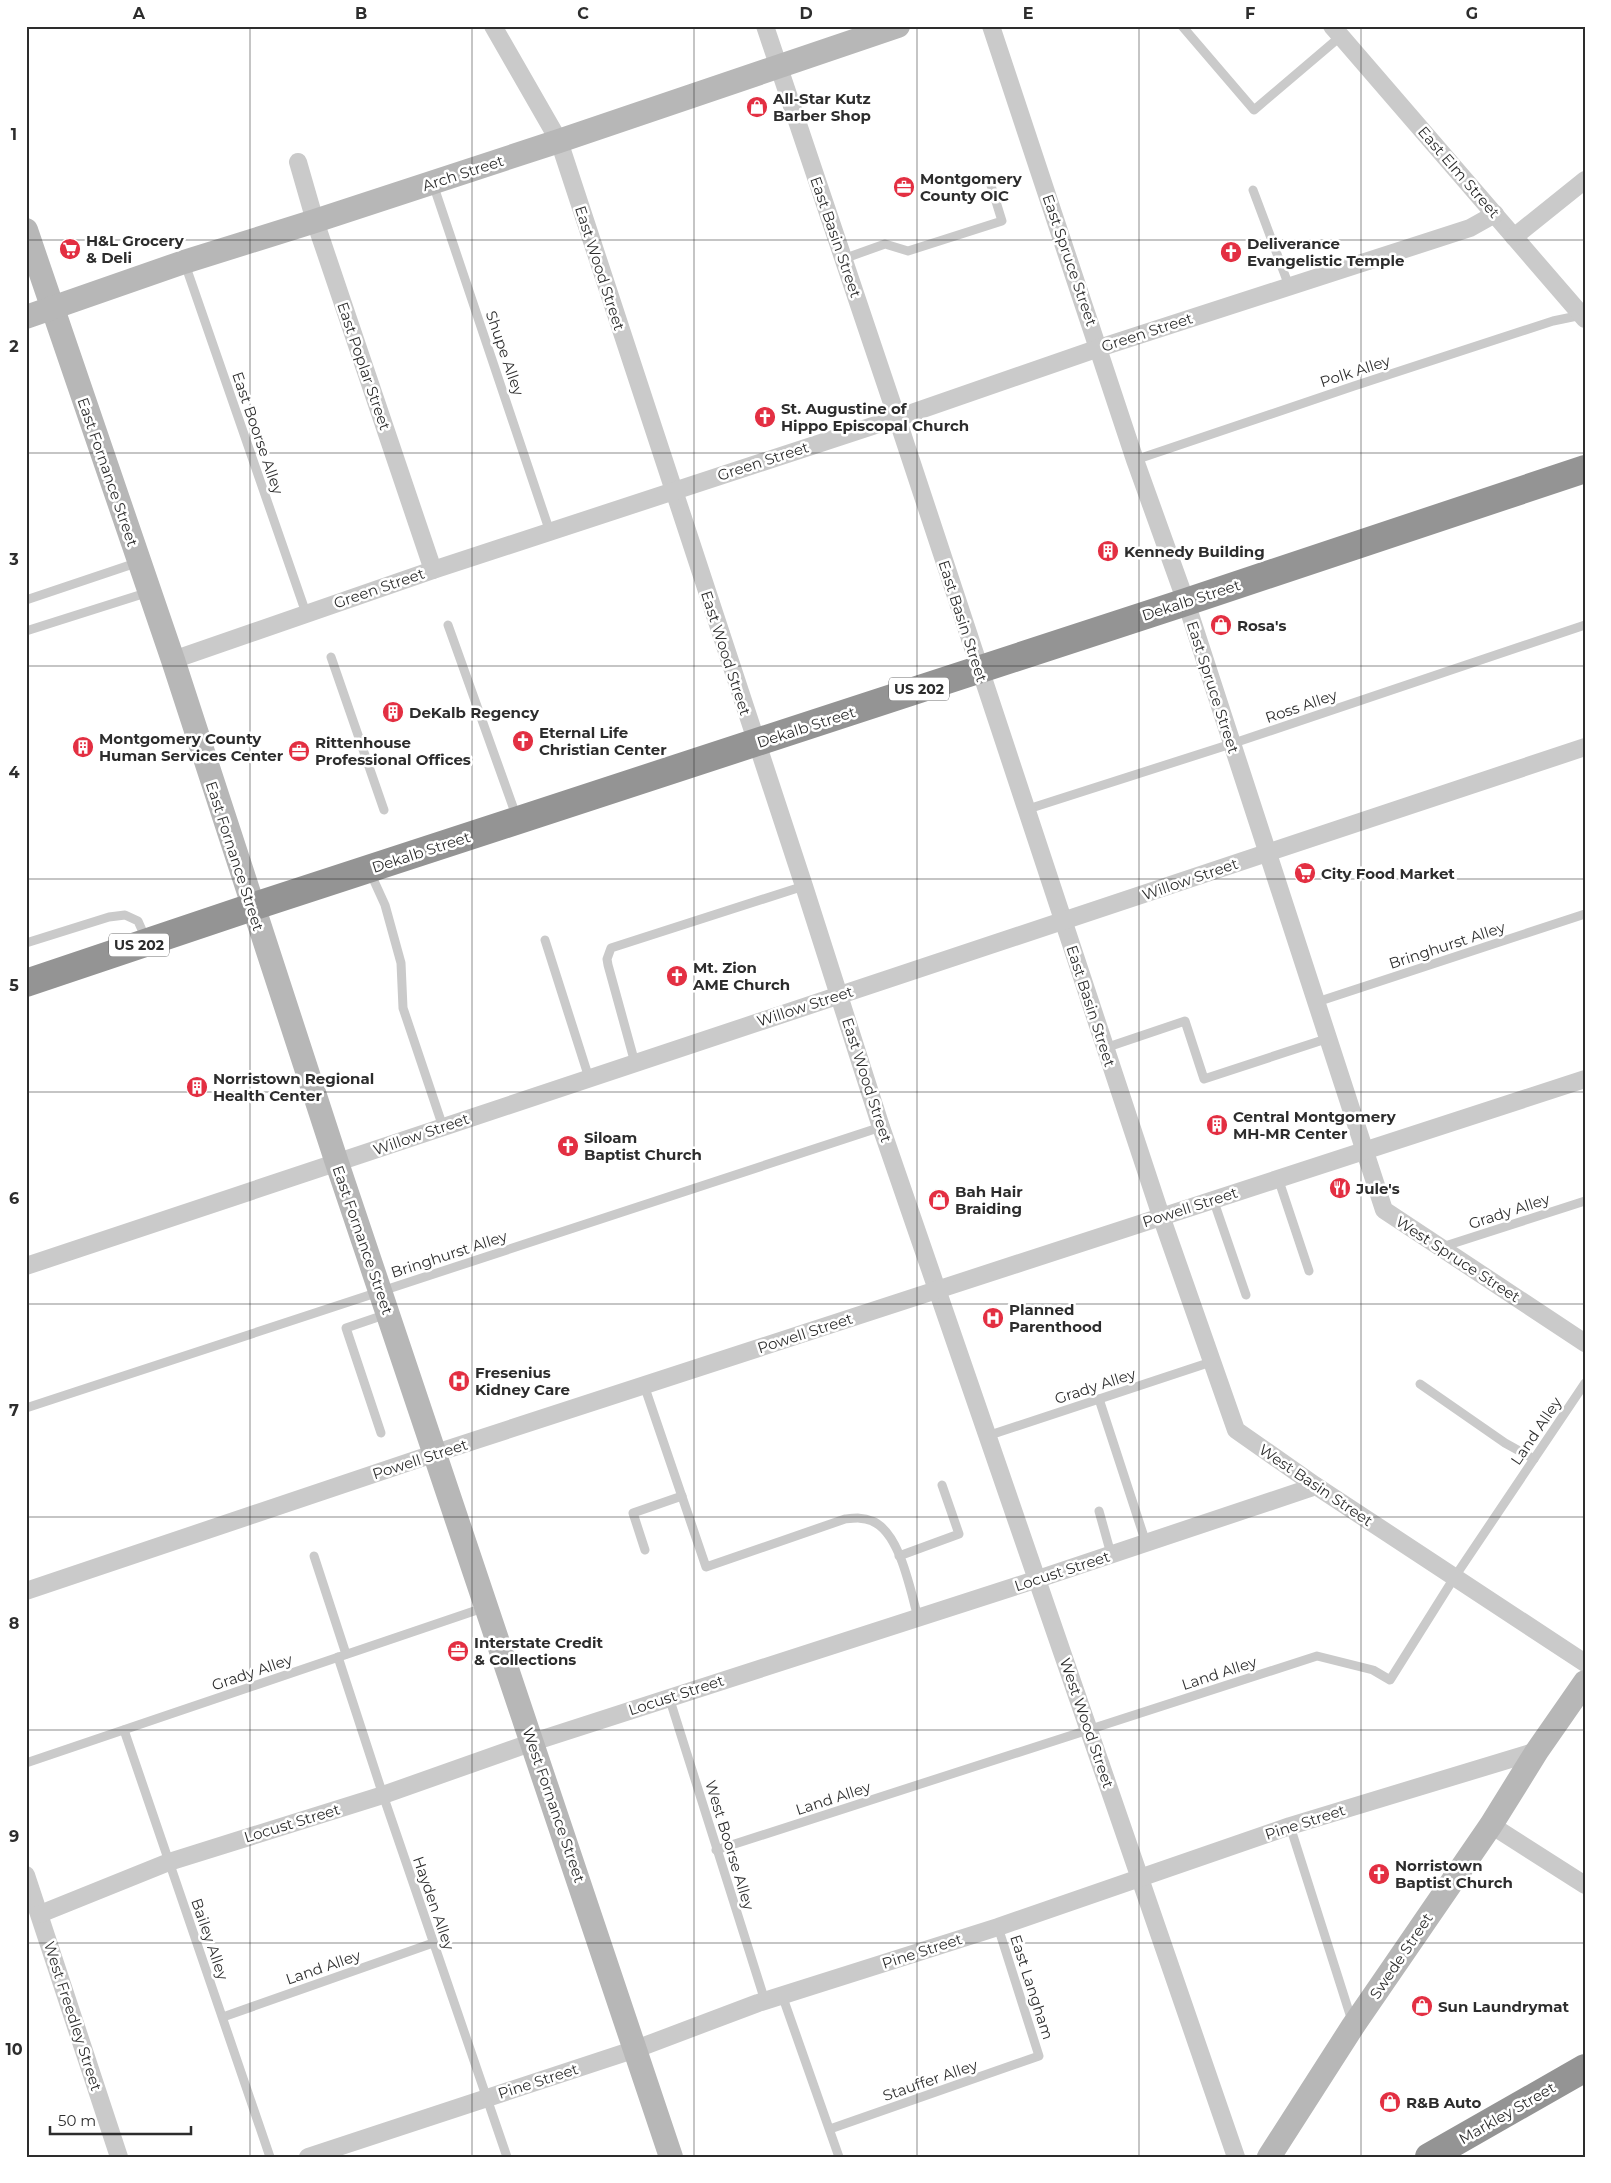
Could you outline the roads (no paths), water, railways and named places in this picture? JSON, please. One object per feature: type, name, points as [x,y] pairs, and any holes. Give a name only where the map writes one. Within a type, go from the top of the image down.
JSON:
[{"type":"highway","name":"Dekalb Street","points":[[26,983],[1585,469]]},
{"type":"highway","name":"Markley Street","points":[[1429,2157],[1585,2068]]},
{"type":"street","name":"East Wood Street","points":[[493,26],[558,141],[804,886],[881,1126],[938,1289]]},
{"type":"street","name":"East Basin Street","points":[[765,26],[1161,1216]]},
{"type":"street","name":"Arch Street","points":[[26,317],[184,262],[433,183],[898,26]]},
{"type":"street","name":"East Spruce Street","points":[[991,26],[1135,460],[1186,602],[1365,1150]]},
{"type":"street","name":"East Elm Street","points":[[1336,31],[1584,316]]},
{"type":"street","name":"East Poplar Street","points":[[298,162],[315,222],[433,570]]},
{"type":"street","points":[[1514,237],[1585,180]]},
{"type":"street","name":"Green Street","points":[[173,660],[433,570],[897,418],[1099,348],[1470,228],[1495,214]]},
{"type":"street","name":"East Fornance Street","points":[[26,230],[173,660],[252,907],[436,1453]]},
{"type":"street","name":"Willow Street","points":[[26,1266],[1585,747]]},
{"type":"street","name":"Powell Street","points":[[26,1591],[436,1453],[1585,1079]]},
{"type":"street","name":"West Spruce Street","points":[[1365,1150],[1384,1210],[1585,1343]]},
{"type":"street","name":"West Basin Street","points":[[1161,1216],[1236,1430],[1316,1486],[1585,1664]]},
{"type":"street","name":"West Wood Street","points":[[938,1289],[1236,2157]]},
{"type":"street","name":"West Fornance Street","points":[[436,1453],[671,2157]]},
{"type":"street","name":"Locust Street","points":[[40,1914],[169,1862],[382,1795],[669,1697],[1038,1579],[1316,1486]]},
{"type":"street","name":"Swede Street","points":[[1268,2157],[1353,2026],[1491,1825],[1537,1751],[1585,1682]]},
{"type":"street","name":"Pine Street","points":[[308,2157],[636,2049],[765,2000],[998,1926],[1290,1826],[1537,1751]]},
{"type":"street","points":[[1491,1825],[1585,1885]]},
{"type":"street","name":"West Freedley Street","points":[[26,1875],[119,2157]]},
{"type":"lane","points":[[1182,26],[1254,110],[1336,31]]},
{"type":"lane","points":[[843,259],[885,244],[908,250],[1002,222],[989,179]]},
{"type":"lane","name":"Shupe Alley","points":[[433,183],[550,532]]},
{"type":"lane","points":[[1253,190],[1290,286]]},
{"type":"lane","name":"East Boorse Alley","points":[[184,262],[306,613]]},
{"type":"lane","name":"Polk Alley","points":[[1135,460],[1534,327],[1584,316]]},
{"type":"lane","points":[[26,600],[139,562]]},
{"type":"lane","points":[[26,631],[149,592]]},
{"type":"lane","points":[[448,625],[518,820]]},
{"type":"lane","name":"Ross Alley","points":[[1025,810],[1231,744],[1585,625]]},
{"type":"lane","points":[[331,657],[384,810]]},
{"type":"lane","points":[[369,869],[385,905],[401,963],[403,1008],[443,1127]]},
{"type":"lane","points":[[635,1063],[608,965],[607,958],[611,948],[804,886]]},
{"type":"lane","name":"Bringhurst Alley","points":[[1317,1002],[1585,914]]},
{"type":"lane","points":[[26,943],[109,917],[125,915],[138,921],[148,942]]},
{"type":"lane","points":[[546,940],[588,1078]]},
{"type":"lane","points":[[1105,1048],[1184,1021],[1204,1079],[1329,1038]]},
{"type":"lane","name":"Bringhurst Alley","points":[[26,1408],[384,1303],[881,1126]]},
{"type":"lane","points":[[1278,1178],[1309,1271]]},
{"type":"lane","points":[[1214,1199],[1246,1295]]},
{"type":"lane","name":"Grady Alley","points":[[1442,1247],[1585,1201]]},
{"type":"lane","points":[[381,1433],[346,1328],[384,1303]]},
{"type":"lane","name":"Grady Alley","points":[[987,1436],[1212,1362]]},
{"type":"lane","name":"Land Alley","points":[[716,1850],[1317,1656],[1373,1670],[1390,1680],[1454,1578],[1585,1383]]},
{"type":"lane","points":[[1420,1384],[1505,1443],[1534,1459]]},
{"type":"lane","points":[[644,1385],[706,1567],[845,1519],[859,1517],[873,1521],[886,1530],[899,1556],[918,1617]]},
{"type":"lane","points":[[1099,1399],[1146,1543]]},
{"type":"lane","points":[[899,1556],[959,1534],[942,1485]]},
{"type":"lane","points":[[645,1550],[633,1512],[682,1496]]},
{"type":"lane","points":[[1099,1512],[1112,1554]]},
{"type":"lane","name":"Hayden Alley","points":[[314,1556],[382,1795],[507,2157]]},
{"type":"lane","name":"Grady Alley","points":[[26,1763],[486,1607]]},
{"type":"lane","name":"West Boorse Alley","points":[[669,1697],[765,2000]]},
{"type":"lane","name":"Bailey Alley","points":[[124,1730],[270,2157]]},
{"type":"lane","points":[[1290,1826],[1353,2026]]},
{"type":"lane","name":"East Langham","points":[[998,1926],[1039,2056]]},
{"type":"lane","name":"Land Alley","points":[[223,2016],[433,1942]]},
{"type":"lane","points":[[782,1995],[839,2157]]},
{"type":"lane","name":"Stauffer Alley","points":[[830,2129],[1039,2056]]},
{"type":"place","name":"All-Star Kutz Barber Shop","points":[[757,107]]},
{"type":"place","name":"Montgomery County OIC","points":[[904,187]]},
{"type":"place","name":"H&L Grocery & Deli","points":[[70,249]]},
{"type":"place","name":"Deliverance Evangelistic Temple","points":[[1231,252]]},
{"type":"place","name":"St. Augustine of Hippo Episcopal Church","points":[[765,417]]},
{"type":"place","name":"Kennedy Building","points":[[1108,551]]},
{"type":"place","name":"Rosa's","points":[[1221,625]]},
{"type":"place","name":"DeKalb Regency","points":[[393,712]]},
{"type":"place","name":"Eternal Life Christian Center","points":[[523,741]]},
{"type":"place","name":"Montgomery County Human Services Center","points":[[83,747]]},
{"type":"place","name":"Rittenhouse Professional Offices","points":[[299,751]]},
{"type":"place","name":"City Food Market","points":[[1305,873]]},
{"type":"place","name":"Mt. Zion AME Church","points":[[677,976]]},
{"type":"place","name":"Norristown Regional Health Center","points":[[197,1087]]},
{"type":"place","name":"Central Montgomery MH-MR Center","points":[[1217,1125]]},
{"type":"place","name":"Siloam Baptist Church","points":[[568,1146]]},
{"type":"place","name":"Jule's","points":[[1340,1188]]},
{"type":"place","name":"Bah Hair Braiding","points":[[939,1200]]},
{"type":"place","name":"Planned Parenthood","points":[[993,1318]]},
{"type":"place","name":"Fresenius Kidney Care","points":[[459,1381]]},
{"type":"place","name":"Interstate Credit & Collections","points":[[458,1651]]},
{"type":"place","name":"Norristown Baptist Church","points":[[1379,1874]]},
{"type":"place","name":"Sun Laundrymat","points":[[1422,2006]]},
{"type":"place","name":"R&B Auto","points":[[1390,2102]]}]
